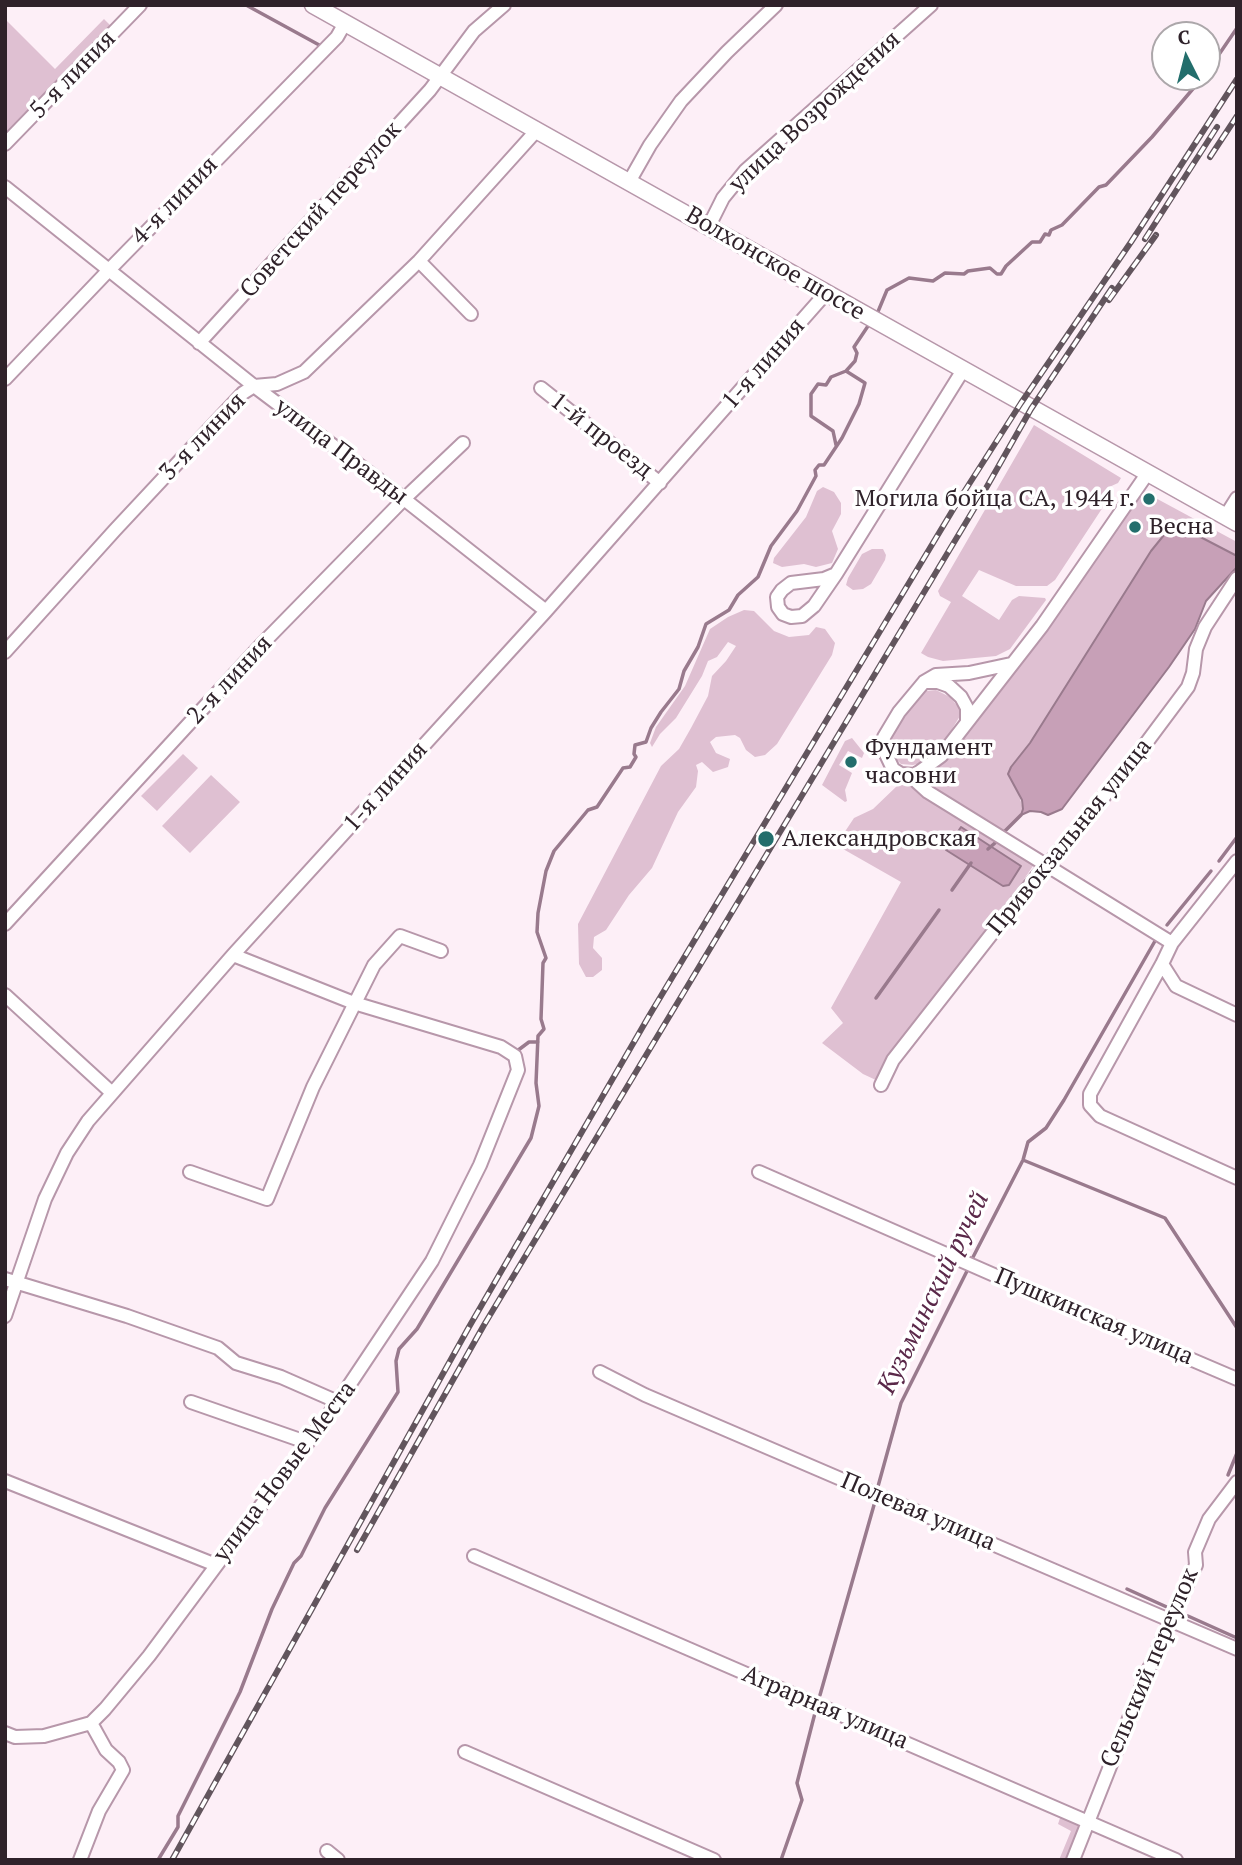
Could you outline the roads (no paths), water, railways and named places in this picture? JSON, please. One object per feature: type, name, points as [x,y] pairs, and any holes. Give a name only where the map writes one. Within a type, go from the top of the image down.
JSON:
[{"type":"main road","name":"Волхонское шоссе","points":[[313,5],[1231,520]]},
{"type":"street","name":"5-я линия","points":[[5,144],[140,5]]},
{"type":"street","name":"Советский переулок","points":[[200,342],[441,77],[474,31],[504,5]]},
{"type":"street","points":[[629,182],[650,145],[681,101],[776,5]]},
{"type":"street","name":"улица Возрождения","points":[[709,226],[723,198],[746,172],[931,5]]},
{"type":"street","name":"4-я линия","points":[[5,379],[337,37],[345,23]]},
{"type":"street","name":"3-я линия","points":[[5,652],[243,393],[254,386],[277,384],[304,372],[419,261],[537,130]]},
{"type":"street","name":"улица Правды","points":[[5,187],[254,386],[546,611]]},
{"type":"street","points":[[419,261],[471,314]]},
{"type":"street","name":"1-я линия","points":[[5,1316],[12,1281],[66,1153],[111,1092],[546,611],[826,293]]},
{"type":"street","points":[[836,574],[824,579],[791,583],[777,597],[778,607],[783,614],[791,617],[802,616],[814,606],[836,574],[963,370]]},
{"type":"street","name":"1-й проезд","points":[[541,388],[660,483]]},
{"type":"street","name":"2-я линия","points":[[5,924],[264,642],[404,499],[463,443]]},
{"type":"street","points":[[1011,664],[969,673],[936,675],[924,682],[914,691],[884,737],[883,748],[893,769],[901,774],[915,775],[941,756],[1042,625],[1147,474]]},
{"type":"street","points":[[1231,520],[1237,498]]},
{"type":"street","name":"Привокзальная улица","points":[[881,1085],[893,1060],[1046,864],[1067,843],[1130,764],[1188,687],[1196,649],[1205,627],[1237,578]]},
{"type":"street","points":[[924,682],[938,682],[949,686],[961,697],[967,708],[967,721]]},
{"type":"street","points":[[915,775],[917,782],[928,792],[1172,943]]},
{"type":"street","points":[[1237,862],[1172,943],[1090,1094],[1090,1105],[1100,1116],[1237,1178]]},
{"type":"street","points":[[190,1172],[267,1199],[313,1087],[374,965],[400,936],[441,951]]},
{"type":"street","points":[[233,956],[354,1003]]},
{"type":"street","points":[[1162,964],[1176,986],[1237,1015]]},
{"type":"street","points":[[5,995],[111,1092]]},
{"type":"street","name":"улица Новые Места","points":[[91,1723],[149,1656],[338,1402],[432,1261],[480,1166],[514,1084],[518,1070],[516,1056],[500,1047],[354,1003]]},
{"type":"street","name":"Пушкинская улица","points":[[759,1172],[1237,1379]]},
{"type":"street","points":[[12,1281],[127,1316],[218,1348],[236,1363],[281,1377],[338,1402]]},
{"type":"street","name":"Полевая улица","points":[[600,1372],[645,1395],[1237,1649]]},
{"type":"street","points":[[191,1402],[306,1442]]},
{"type":"street","points":[[5,1481],[216,1565]]},
{"type":"street","name":"Сельский переулок","points":[[1073,1860],[1124,1728],[1196,1565],[1195,1552],[1209,1519],[1237,1482]]},
{"type":"street","name":"Аграрная улица","points":[[474,1556],[1176,1860]]},
{"type":"street","points":[[5,1733],[15,1737],[44,1736],[91,1723],[106,1750],[119,1762],[123,1770],[99,1811],[80,1860]]},
{"type":"street","points":[[465,1752],[714,1860]]},
{"type":"street","points":[[327,1851],[338,1860]]},
{"type":"waterway","points":[[246,5],[321,46]]},
{"type":"waterway","points":[[1221,51],[1237,28]]},
{"type":"waterway","points":[[877,314],[887,290],[909,278],[933,281],[945,273],[964,274],[990,268],[1001,274],[1032,242],[1040,242],[1045,234],[1049,235],[1051,230],[1062,225],[1099,187],[1106,185],[1191,91]]},
{"type":"waterway","points":[[158,1860],[178,1827],[178,1816],[240,1692],[272,1609],[294,1563],[301,1556],[325,1508],[398,1392],[396,1361],[399,1349],[417,1329],[531,1138],[539,1106],[536,1083],[538,1036],[544,1029],[541,1019],[543,963],[546,958],[537,932],[538,913],[546,871],[554,851],[588,810],[597,807],[623,768],[630,767],[636,757],[635,745],[646,742],[651,728],[679,689],[684,671],[698,647],[706,624],[729,610],[738,595],[758,577],[771,546],[797,511],[816,476],[815,470],[819,465],[824,465],[842,438],[859,404],[865,383],[846,371],[855,361],[857,353],[854,347],[870,323]]},
{"type":"waterway","points":[[836,445],[833,431],[811,416],[811,394],[818,384],[826,385],[831,377],[846,371]]},
{"type":"waterway","points":[[1004,832],[1021,815]]},
{"type":"waterway","name":"Кузьминский ручей","points":[[1219,861],[1237,837]]},
{"type":"waterway","points":[[988,849],[995,843]]},
{"type":"waterway","points":[[952,890],[971,863]]},
{"type":"waterway","name":"Кузьминский ручей","points":[[1167,925],[1211,871]]},
{"type":"waterway","points":[[876,998],[939,910]]},
{"type":"waterway","name":"Кузьминский ручей","points":[[971,1261],[1023,1160],[1028,1142],[1046,1128],[1064,1100],[1155,941]]},
{"type":"waterway","points":[[517,1051],[529,1042],[538,1042]]},
{"type":"waterway","points":[[1023,1160],[1165,1218],[1237,1328]]},
{"type":"waterway","name":"Кузьминский ручей","points":[[877,1490],[901,1403],[968,1269]]},
{"type":"waterway","points":[[1047,1290],[1093,1311]]},
{"type":"waterway","points":[[1228,1475],[1237,1453]]},
{"type":"waterway","name":"Кузьминский ручей","points":[[820,1695],[876,1498]]},
{"type":"waterway","points":[[1127,1589],[1169,1608]]},
{"type":"waterway","points":[[1188,1616],[1237,1638]]},
{"type":"waterway","name":"Кузьминский ручей","points":[[781,1860],[802,1800],[797,1783],[815,1713]]},
{"type":"railway","points":[[172,1860],[469,1327],[649,1016],[957,503],[1237,79]]},
{"type":"railway","points":[[1210,157],[1237,116]]},
{"type":"railway","points":[[1145,239],[1217,127]]},
{"type":"railway","points":[[1109,300],[1156,235]]},
{"type":"railway","points":[[357,1550],[484,1325],[977,504],[1031,409],[1112,288]]},
{"type":"place","name":"Могила бойца СА, 1944 г.","points":[[1149,499]]},
{"type":"place","name":"Весна","points":[[1135,527]]},
{"type":"place","name":"Фундамент часовни","points":[[851,762]]},
{"type":"place","name":"Александровская","points":[[766,839]]}]
